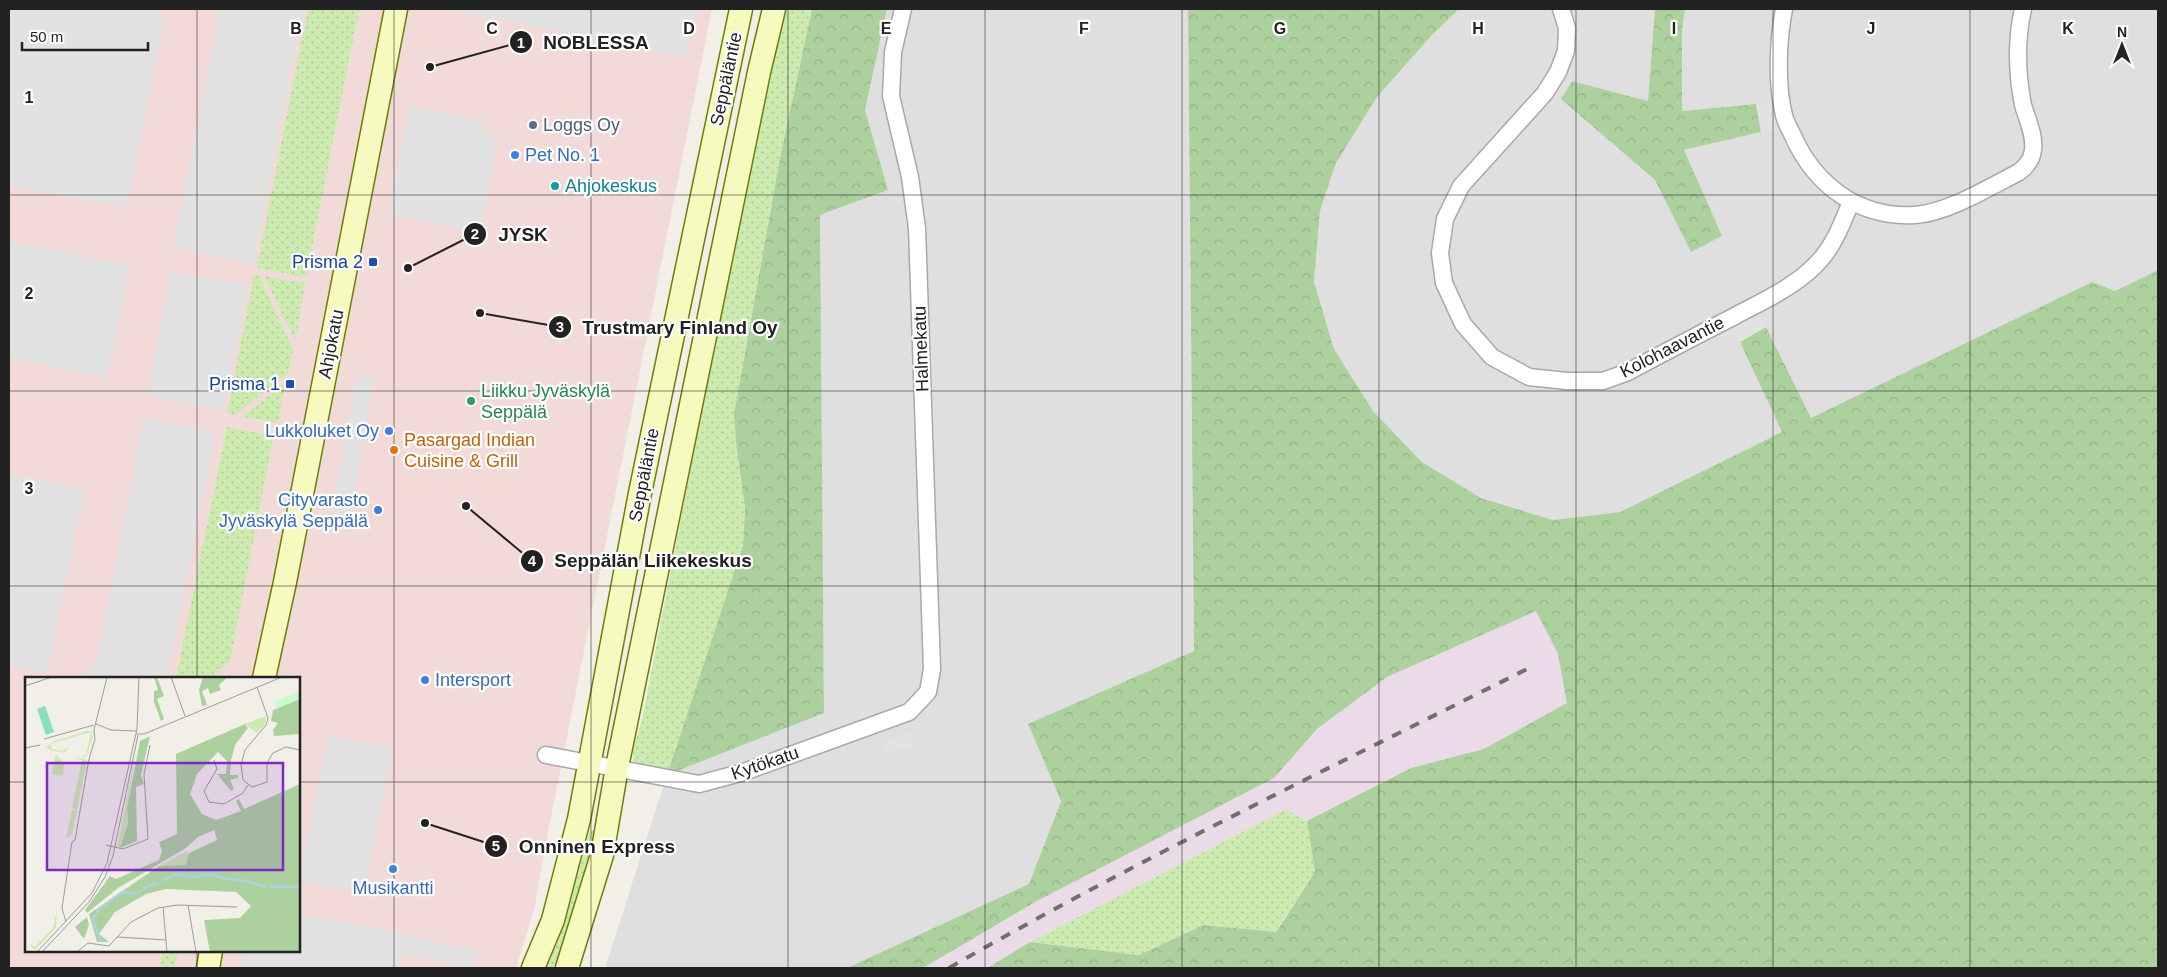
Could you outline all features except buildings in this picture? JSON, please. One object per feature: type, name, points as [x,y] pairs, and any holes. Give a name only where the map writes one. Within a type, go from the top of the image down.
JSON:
[{"type":"main road","name":"Ahjokatu","points":[[264,677],[285,582],[396,9]]},
{"type":"main road","name":"Seppäläntie","points":[[533,968],[553,920],[579,819],[640,493],[741,9]]},
{"type":"main road","name":"Seppäläntie","points":[[567,968],[602,855],[617,768],[758,72],[774,9]]},
{"type":"main road","points":[[208,968],[211,952]]},
{"type":"street","name":"Halmekatu","points":[[903,9],[893,52],[891,96],[910,177],[917,228],[932,669],[928,692]]},
{"type":"street","name":"Kolohaavantie","points":[[1561,9],[1567,28],[1566,51],[1558,72],[1545,93],[1461,186],[1445,219],[1440,253],[1444,283],[1463,324],[1492,357],[1529,377],[1567,381],[1603,381],[1628,372],[1774,295],[1805,276],[1823,258],[1838,232],[1851,202]]},
{"type":"street","points":[[1784,9],[1779,85],[1784,116],[1799,150],[1817,176],[1834,192],[1851,202],[1886,213],[1914,215],[1938,211],[2020,172],[2029,164],[2034,144],[2023,103],[2019,66],[2018,30],[2023,9]]},
{"type":"street","name":"Kytökatu","points":[[546,755],[698,784],[744,772],[909,712],[928,692]]},
{"type":"shaded area","points":[[9,9],[712,9],[534,910],[516,968],[9,968]]},
{"type":"shaded area","points":[[9,9],[160,9],[162,29],[127,208],[9,185]]},
{"type":"shaded area","points":[[220,9],[303,9],[253,264],[174,248]]},
{"type":"shaded area","points":[[444,9],[694,9],[685,56]]},
{"type":"shaded area","points":[[887,9],[1188,9],[1194,651],[1028,724],[1061,801],[1029,884],[847,968],[605,968],[667,775],[824,713],[820,215],[888,190],[865,110]]},
{"type":"shaded area","points":[[1459,9],[1655,9],[1648,101],[1572,81],[1562,99],[1655,180],[1691,252],[1721,236],[1684,150],[1761,132],[1756,104],[1682,111],[1682,31],[1685,9],[2158,9],[2158,270],[2115,291],[2092,282],[1811,419],[1766,328],[1740,342],[1782,432],[1620,512],[1553,520],[1481,498],[1422,462],[1373,411],[1334,349],[1314,282],[1320,211],[1335,165],[1377,97],[1432,35]]},
{"type":"shaded area","points":[[1774,101],[1779,129],[1761,132],[1756,104]]},
{"type":"shaded area","points":[[411,107],[484,121],[483,133],[498,136],[482,221],[471,218],[469,231],[391,215],[394,201],[390,200]]},
{"type":"shaded area","points":[[9,242],[129,266],[107,378],[9,357]]},
{"type":"shaded area","points":[[171,272],[248,286],[223,410],[148,395]]},
{"type":"shaded area","points":[[1758,313],[1766,327],[1740,342],[1732,327]]},
{"type":"shaded area","points":[[374,375],[351,511],[331,517],[356,380]]},
{"type":"shaded area","points":[[144,418],[216,433],[167,677],[84,677],[85,673],[96,662]]},
{"type":"shaded area","points":[[9,474],[84,490],[47,673],[9,665]]},
{"type":"shaded area","points":[[1536,611],[1558,654],[1568,703],[1484,749],[1411,768],[1307,821],[1286,809],[1030,942],[987,968],[923,968],[1037,901],[1274,778],[1317,729],[1387,677]]},
{"type":"shaded area","points":[[910,732],[915,744],[888,755],[883,742]]},
{"type":"shaded area","points":[[328,736],[392,748],[364,893],[300,881]]},
{"type":"shaded area","points":[[300,915],[358,925],[478,951],[474,968],[403,954],[398,968],[241,968],[244,952],[300,952]]},
{"type":"green space","points":[[308,9],[359,9],[306,278],[258,268],[257,266]]},
{"type":"green space","points":[[787,9],[812,9],[781,153],[734,414],[745,508],[743,545],[667,775],[633,767],[633,749],[642,720],[756,130]]},
{"type":"green space","points":[[812,9],[887,9],[865,110],[888,190],[820,215],[824,713],[667,775],[743,545],[745,508],[734,414],[781,153]]},
{"type":"green space","points":[[1188,9],[1459,9],[1432,35],[1377,97],[1335,165],[1320,211],[1314,282],[1334,349],[1373,411],[1422,462],[1481,498],[1553,520],[1620,512],[1782,432],[1740,342],[1766,327],[1811,418],[2092,282],[2115,291],[2158,270],[2158,968],[987,968],[1030,942],[1139,955],[1203,925],[1276,932],[1315,872],[1307,821],[1411,768],[1484,749],[1567,703],[1558,654],[1536,611],[1387,677],[1317,729],[1274,778],[1037,901],[923,968],[847,968],[1029,884],[1061,801],[1028,724],[1194,651]]},
{"type":"green space","points":[[1655,9],[1685,9],[1682,31],[1682,111],[1756,104],[1761,132],[1684,150],[1722,236],[1691,252],[1655,180],[1561,99],[1572,81],[1648,101]]},
{"type":"green space","points":[[258,274],[293,349],[288,373],[235,415],[227,414],[254,275]]},
{"type":"green space","points":[[264,276],[305,283],[296,338],[294,338]]},
{"type":"green space","points":[[285,383],[278,423],[243,416]]},
{"type":"green space","points":[[227,427],[272,436],[273,439],[230,661],[213,677],[176,677]]},
{"type":"green space","points":[[1286,809],[1307,821],[1315,872],[1275,932],[1203,925],[1139,955],[1030,942]]},
{"type":"green space","points":[[590,830],[598,832],[557,968],[546,968],[567,912]]},
{"type":"green space","points":[[163,952],[178,952],[174,968],[160,968]]},
{"type":"railway","points":[[949,968],[1021,927],[1167,850],[1535,665]]},
{"type":"place","name":"NOBLESSA","points":[[430,67]]},
{"type":"place","name":"Loggs Oy","points":[[533,125]]},
{"type":"place","name":"Pet No. 1","points":[[515,155]]},
{"type":"place","name":"Ahjokeskus","points":[[555,186]]},
{"type":"place","name":"Prisma 2","points":[[373,262]]},
{"type":"place","name":"JYSK","points":[[408,268]]},
{"type":"place","name":"Trustmary Finland Oy","points":[[480,313]]},
{"type":"place","name":"Prisma 1","points":[[290,384]]},
{"type":"place","name":"Liikku Jyväskylä Seppälä","points":[[471,401]]},
{"type":"place","name":"Lukkoluket Oy","points":[[389,431]]},
{"type":"place","name":"Pasargad Indian Cuisine & Grill","points":[[394,450]]},
{"type":"place","name":"Seppälän Liikekeskus","points":[[466,506]]},
{"type":"place","name":"Cityvarasto Jyväskylä Seppälä","points":[[378,510]]},
{"type":"place","name":"Intersport","points":[[425,680]]},
{"type":"place","name":"Onninen Express","points":[[425,823]]},
{"type":"place","name":"Musikantti","points":[[393,869]]}]
